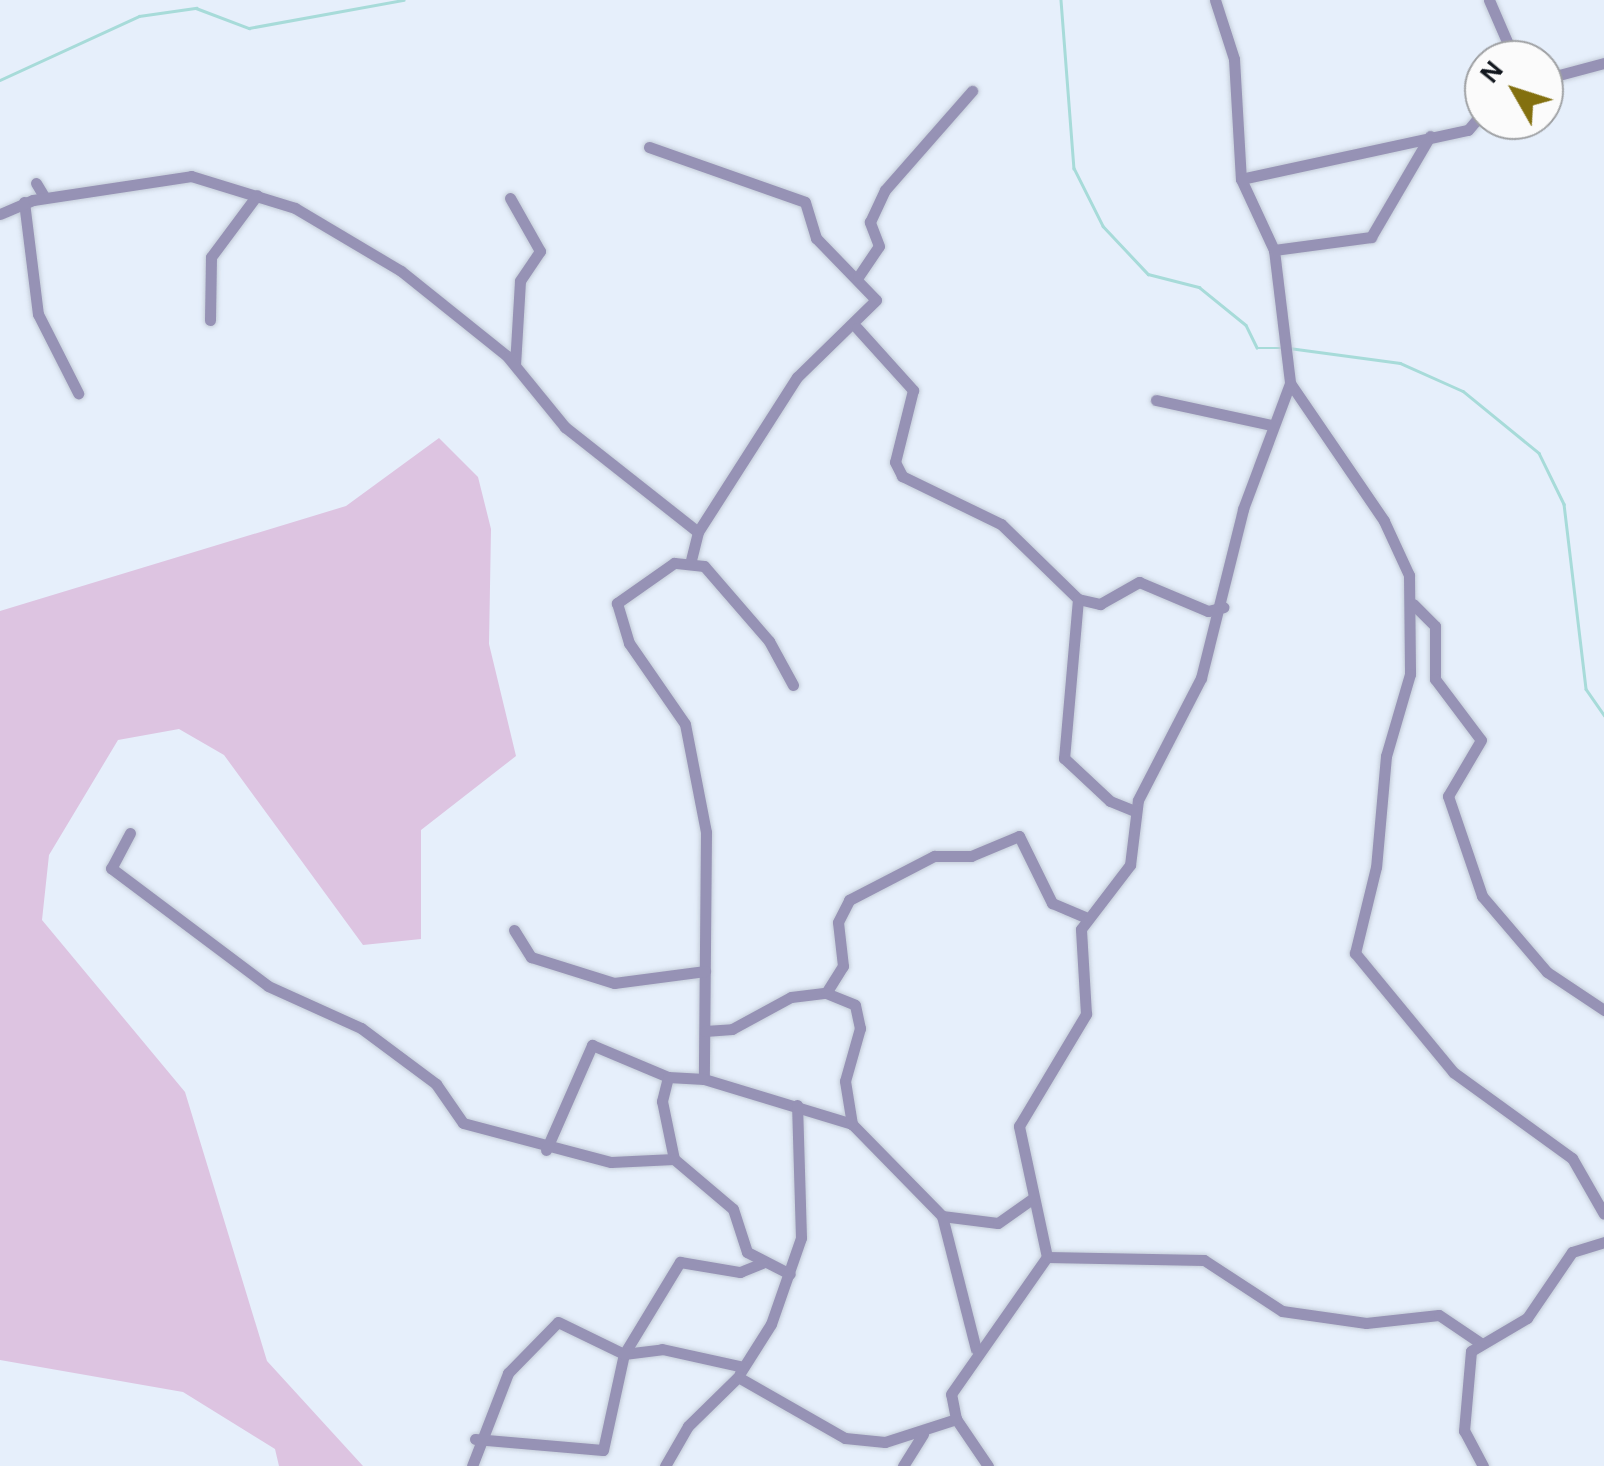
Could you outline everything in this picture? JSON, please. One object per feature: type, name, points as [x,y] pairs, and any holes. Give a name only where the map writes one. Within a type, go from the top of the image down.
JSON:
[{"type":"street","points":[[1215,0],[1234,60],[1241,178],[1274,250],[1290,383],[1392,536],[1413,604],[1404,708],[1386,756],[1376,867],[1355,952],[1453,1072],[1564,1149],[1600,1195],[1604,1214]]},
{"type":"street","points":[[1489,0],[1506,40]]},
{"type":"street","points":[[1564,74],[1604,64]]},
{"type":"street","points":[[858,278],[880,246],[870,222],[885,190],[972,91]]},
{"type":"street","points":[[1241,178],[1347,163],[1430,136],[1464,131]]},
{"type":"street","points":[[1274,250],[1370,238],[1430,136]]},
{"type":"street","points":[[649,147],[805,202],[816,238],[876,300],[857,328],[797,377],[698,532],[691,560]]},
{"type":"street","points":[[0,214],[34,200],[190,176],[258,195],[401,271],[515,366],[566,427],[698,532]]},
{"type":"street","points":[[210,320],[211,257],[258,195]]},
{"type":"street","points":[[510,198],[540,251],[520,282],[515,366]]},
{"type":"street","points":[[34,200],[38,314],[78,394]]},
{"type":"street","points":[[857,328],[913,390],[895,462],[902,476],[1001,524],[1078,599],[1100,604],[1139,582],[1208,612],[1224,606]]},
{"type":"street","points":[[1048,1256],[1032,1199],[1019,1126],[1086,1014],[1079,938],[1087,918],[1130,865],[1135,812],[1184,722],[1224,606],[1272,425],[1290,383]]},
{"type":"street","points":[[1156,400],[1272,425]]},
{"type":"street","points":[[691,560],[740,602],[793,685]]},
{"type":"street","points":[[691,560],[657,571],[614,612],[684,724],[706,832],[704,1079]]},
{"type":"street","points":[[1078,599],[1064,758],[1110,801],[1135,812]]},
{"type":"street","points":[[1413,604],[1434,626],[1435,679],[1481,740],[1448,796],[1482,896],[1547,972],[1604,1010]]},
{"type":"street","points":[[130,833],[111,868],[268,986],[361,1028],[436,1084],[463,1123],[546,1150],[639,1166],[674,1160]]},
{"type":"street","points":[[705,1031],[826,993],[843,966],[838,922],[849,900],[934,856],[970,856],[1019,836],[1052,903],[1087,918]]},
{"type":"street","points":[[514,930],[531,957],[614,982],[705,971]]},
{"type":"street","points":[[826,993],[861,1014],[845,1081],[852,1124]]},
{"type":"street","points":[[546,1150],[592,1045],[668,1078],[704,1079],[852,1124],[942,1216],[976,1349]]},
{"type":"street","points":[[668,1078],[662,1101],[674,1160],[727,1202],[740,1244],[762,1262],[790,1274]]},
{"type":"street","points":[[665,1466],[688,1426],[740,1372],[790,1274],[801,1238],[798,1105]]},
{"type":"street","points":[[942,1216],[998,1222],[1032,1199]]},
{"type":"street","points":[[1484,1466],[1464,1431],[1462,1383],[1478,1342],[1516,1329],[1572,1252],[1604,1242]]},
{"type":"street","points":[[1048,1256],[1204,1260],[1282,1311],[1366,1323],[1439,1315],[1478,1342]]},
{"type":"street","points":[[988,1466],[956,1420],[951,1394],[976,1349],[1048,1256]]},
{"type":"street","points":[[475,1439],[604,1450],[624,1354],[684,1259],[740,1272],[762,1262]]},
{"type":"street","points":[[472,1466],[475,1439],[508,1374],[550,1325],[624,1354],[662,1350],[740,1372],[845,1438],[923,1434],[956,1420]]},
{"type":"street","points":[[903,1466],[923,1434]]},
{"type":"shaded area","points":[[439,438],[478,477],[491,529],[489,644],[516,756],[421,830],[421,939],[363,945],[224,755],[179,729],[118,740],[49,855],[42,920],[185,1092],[267,1361],[363,1466],[279,1466],[275,1449],[183,1392],[0,1360],[0,611],[346,506]]},
{"type":"waterway","points":[[0,80],[139,16],[196,8],[249,28],[403,0]]},
{"type":"waterway","points":[[1061,0],[1074,168],[1103,226],[1148,274],[1199,287],[1246,325],[1257,348],[1281,348]]},
{"type":"waterway","points":[[1289,348],[1400,363],[1463,391],[1539,453],[1564,504],[1586,689],[1604,715]]}]
